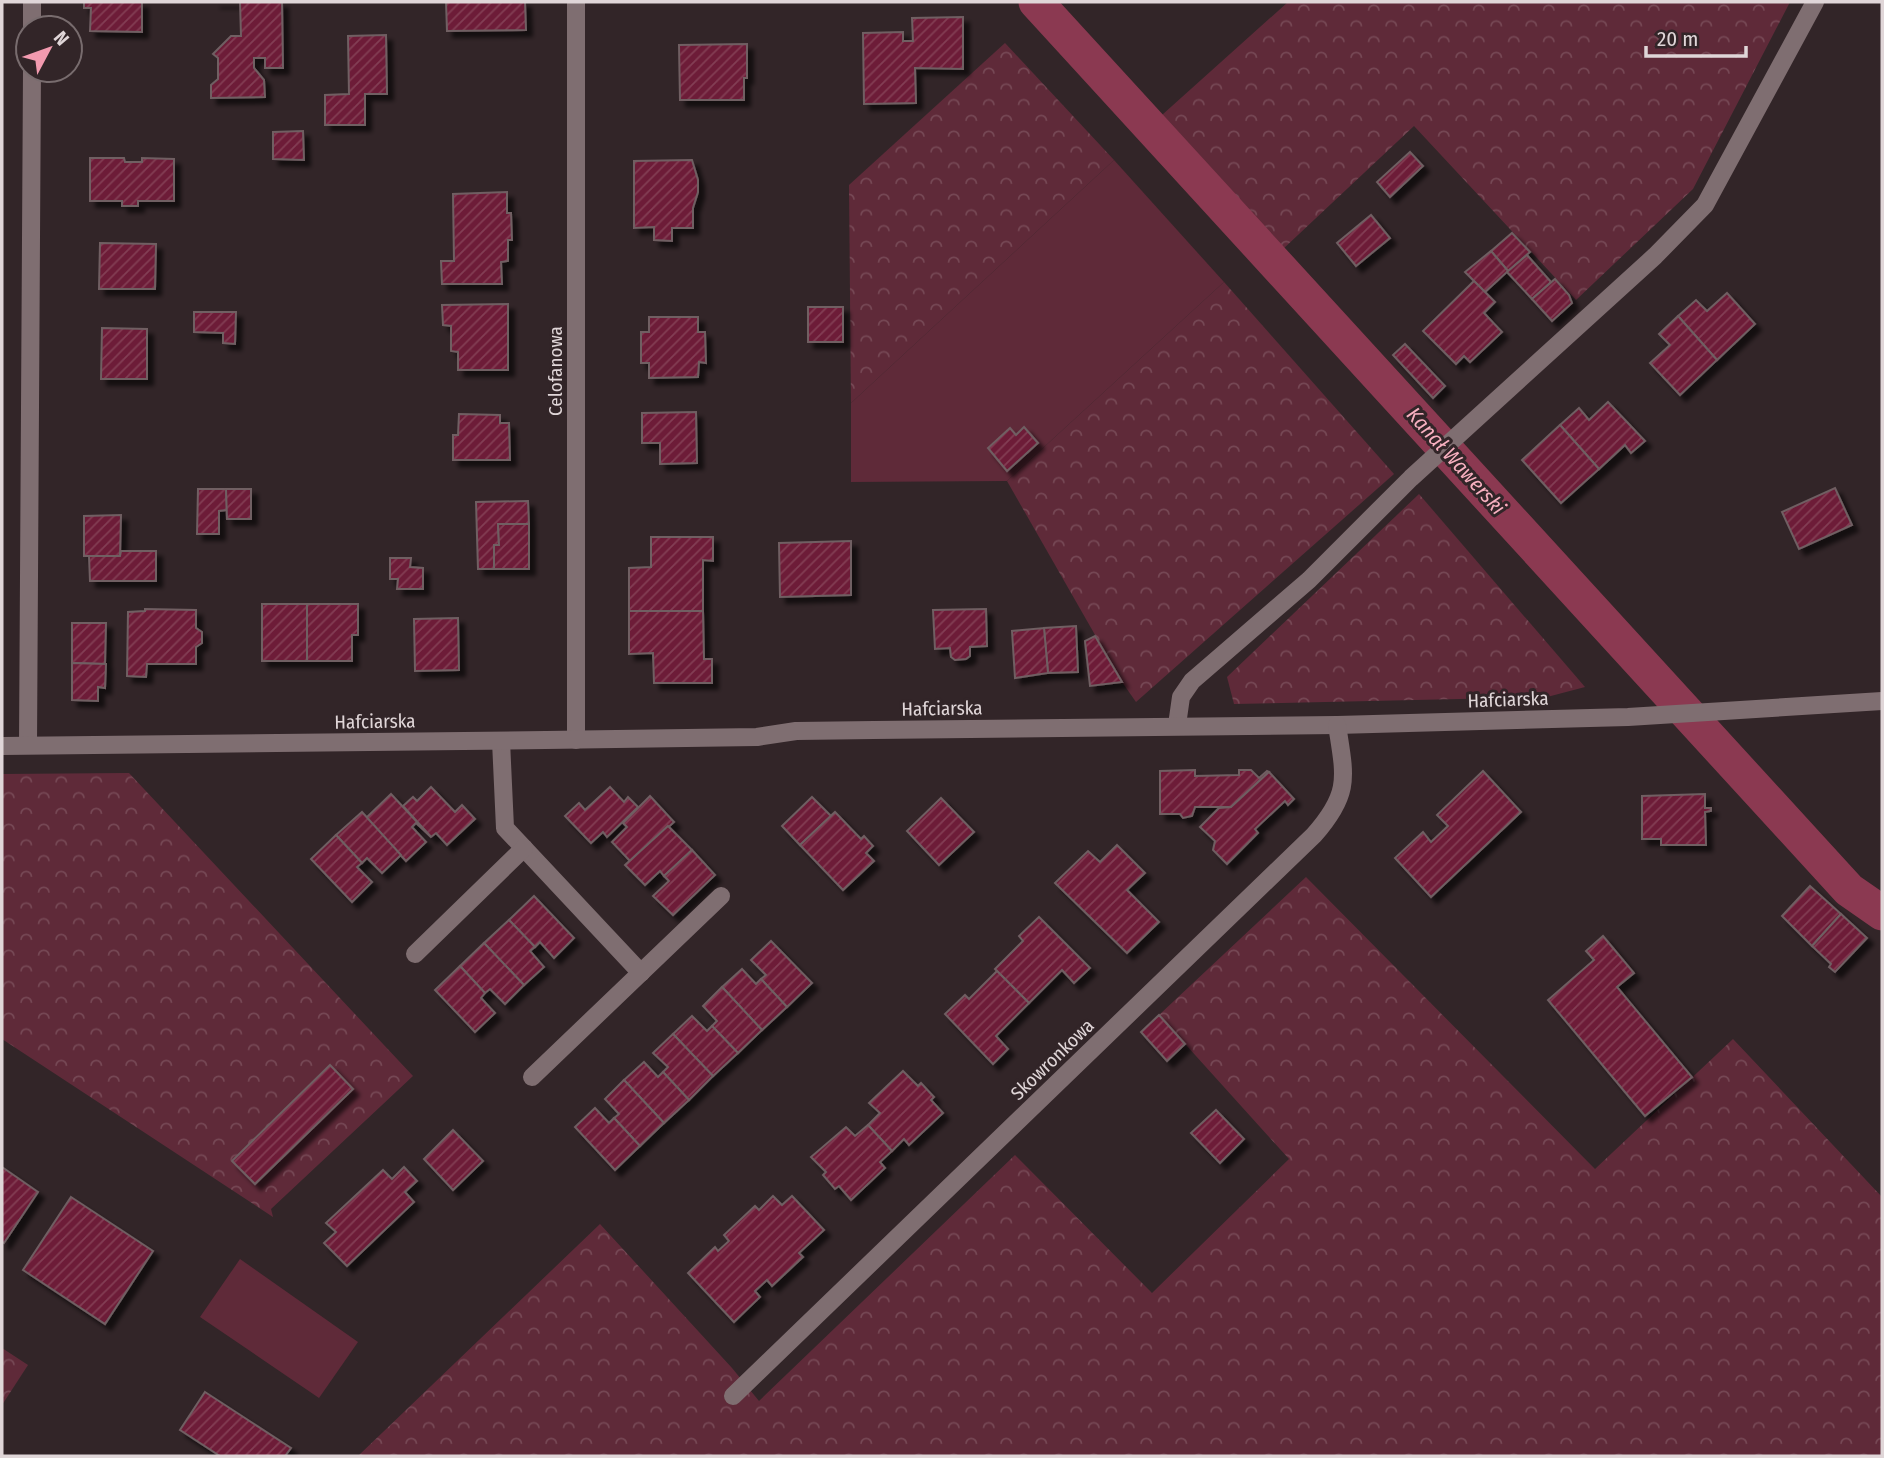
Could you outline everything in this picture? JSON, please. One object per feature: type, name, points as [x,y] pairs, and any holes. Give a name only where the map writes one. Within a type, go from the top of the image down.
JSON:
[{"type":"street","name":"Celofanowa","points":[[576,2],[576,740]]},
{"type":"street","points":[[1177,725],[1181,697],[1192,681],[1309,580],[1421,469],[1655,256],[1706,205],[1815,2]]},
{"type":"street","points":[[28,746],[32,84]]},
{"type":"street","name":"Hafciarska","points":[[2,746],[576,740],[757,737],[796,731],[1337,725],[1662,714],[1882,701]]},
{"type":"street","name":"Skowronkowa","points":[[733,1396],[1314,835],[1338,805],[1341,792],[1344,769],[1337,725]]},
{"type":"street","points":[[501,741],[505,828],[641,973]]},
{"type":"street","points":[[415,954],[524,848]]},
{"type":"street","points":[[532,1077],[721,897]]},
{"type":"green space","points":[[1288,2],[1790,2],[1693,189],[1576,300],[1414,126],[1282,250],[1162,115]]},
{"type":"green space","points":[[1005,43],[1114,160],[851,403],[849,185]]},
{"type":"green space","points":[[1114,160],[1224,282],[1007,481],[851,482],[851,403]]},
{"type":"green space","points":[[1224,282],[1394,474],[1136,702],[1007,481]]},
{"type":"green space","points":[[1419,494],[1585,687],[1547,697],[1234,704],[1227,677]]},
{"type":"green space","points":[[129,773],[413,1076],[271,1209],[273,1217],[2,1039],[2,774]]},
{"type":"green space","points":[[1306,877],[1595,1169],[1733,1039],[1882,1197],[1882,1456],[358,1456],[600,1224],[759,1401],[1015,1155],[1152,1293],[1289,1159],[1159,1015]]},
{"type":"green space","points":[[240,1259],[358,1342],[319,1398],[200,1317]]},
{"type":"green space","points":[[2,1348],[28,1365],[2,1405]]},
{"type":"building","points":[[84,2],[142,2],[142,32],[90,31],[91,8],[84,8]]},
{"type":"building","points":[[240,2],[282,2],[283,68],[265,68],[265,58],[254,58],[254,68],[264,80],[265,97],[211,98],[211,85],[218,79],[218,58],[213,54],[231,36],[241,36]]},
{"type":"building","points":[[446,2],[525,2],[526,30],[447,31]]},
{"type":"building","points":[[963,17],[963,69],[915,68],[916,103],[864,104],[863,33],[903,32],[903,41],[913,41],[912,18]]},
{"type":"building","points":[[386,35],[387,94],[365,94],[365,125],[325,125],[325,95],[349,94],[348,36]]},
{"type":"building","points":[[747,44],[744,100],[680,100],[679,45]]},
{"type":"building","points":[[303,131],[304,160],[273,159],[273,132]]},
{"type":"building","points":[[1410,152],[1423,166],[1390,197],[1377,182]]},
{"type":"building","points":[[90,158],[124,158],[125,162],[142,162],[142,158],[174,159],[174,201],[138,201],[138,206],[122,206],[122,201],[90,201]]},
{"type":"building","points":[[692,160],[698,180],[693,228],[672,228],[672,241],[654,240],[654,227],[634,228],[634,161]]},
{"type":"building","points":[[507,192],[507,213],[511,213],[512,240],[508,240],[508,261],[501,262],[502,284],[442,284],[441,261],[454,261],[453,194]]},
{"type":"building","points":[[1371,215],[1390,238],[1356,266],[1337,243]]},
{"type":"building","points":[[1512,233],[1530,252],[1508,271],[1491,251]]},
{"type":"building","points":[[100,243],[156,244],[155,289],[99,289]]},
{"type":"building","points":[[1491,251],[1508,271],[1485,292],[1465,272]]},
{"type":"building","points":[[1527,255],[1551,282],[1532,299],[1507,272]]},
{"type":"building","points":[[1555,279],[1569,295],[1572,303],[1552,321],[1532,299]]},
{"type":"building","points":[[1474,281],[1495,302],[1484,313],[1502,332],[1470,362],[1464,356],[1456,364],[1423,331]]},
{"type":"building","points":[[1727,293],[1755,324],[1717,360],[1678,316],[1696,300],[1707,311]]},
{"type":"building","points":[[508,304],[508,370],[458,370],[458,352],[451,351],[451,326],[443,325],[442,305]]},
{"type":"building","points":[[808,307],[843,307],[843,342],[808,342]]},
{"type":"building","points":[[194,312],[236,312],[235,344],[223,343],[223,333],[194,332]]},
{"type":"building","points":[[1678,316],[1717,360],[1680,395],[1650,363],[1670,345],[1659,334]]},
{"type":"building","points":[[649,317],[698,317],[698,332],[705,332],[706,363],[699,362],[698,377],[649,378],[649,363],[641,363],[641,332],[649,332]]},
{"type":"building","points":[[102,328],[147,329],[147,379],[101,379]]},
{"type":"building","points":[[1405,344],[1445,386],[1433,398],[1393,355]]},
{"type":"building","points":[[1608,402],[1645,441],[1631,453],[1625,445],[1599,469],[1560,425],[1579,408],[1589,420]]},
{"type":"building","points":[[696,412],[697,463],[660,464],[660,443],[642,443],[642,413]]},
{"type":"building","points":[[459,414],[500,415],[500,423],[509,423],[510,460],[453,460],[453,435],[458,435]]},
{"type":"building","points":[[1560,425],[1599,469],[1561,503],[1522,460]]},
{"type":"building","points":[[1024,427],[1038,443],[1007,471],[988,448],[1010,428],[1016,435]]},
{"type":"building","points":[[1835,488],[1852,525],[1799,549],[1782,512]]},
{"type":"building","points":[[198,489],[226,489],[227,510],[219,511],[219,534],[197,534]]},
{"type":"building","points":[[226,489],[251,489],[251,519],[227,519]]},
{"type":"building","points":[[528,501],[529,524],[498,524],[499,545],[494,545],[494,569],[478,569],[476,502]]},
{"type":"building","points":[[121,515],[120,556],[84,556],[84,516]]},
{"type":"building","points":[[498,524],[529,524],[529,569],[494,569],[494,545],[499,545]]},
{"type":"building","points":[[651,537],[713,537],[713,561],[703,560],[703,611],[629,611],[629,568],[651,567]]},
{"type":"building","points":[[851,541],[851,595],[780,597],[779,543]]},
{"type":"building","points":[[121,551],[156,551],[156,581],[90,581],[89,556],[120,556]]},
{"type":"building","points":[[390,558],[411,558],[410,567],[423,568],[423,589],[397,589],[398,579],[390,579]]},
{"type":"building","points":[[262,604],[307,604],[307,661],[262,661]]},
{"type":"building","points":[[307,604],[358,604],[358,635],[352,635],[352,661],[307,661]]},
{"type":"building","points":[[145,609],[196,610],[196,628],[202,632],[202,643],[196,647],[196,664],[147,664],[146,677],[127,676],[128,612]]},
{"type":"building","points":[[986,609],[987,646],[970,647],[970,656],[955,660],[951,657],[950,648],[935,649],[933,610]]},
{"type":"building","points":[[629,611],[703,611],[704,659],[712,659],[712,683],[654,683],[653,653],[629,654]]},
{"type":"building","points":[[458,618],[459,670],[415,671],[414,619]]},
{"type":"building","points":[[72,623],[106,623],[105,664],[72,663]]},
{"type":"building","points":[[1076,626],[1078,672],[1048,673],[1044,628]]},
{"type":"building","points":[[1044,628],[1048,673],[1015,678],[1012,631]]},
{"type":"building","points":[[1095,636],[1122,682],[1090,686],[1085,641]]},
{"type":"building","points":[[72,663],[106,664],[105,688],[98,687],[98,701],[72,700]]},
{"type":"building","points":[[1195,770],[1195,776],[1239,775],[1239,770],[1251,770],[1259,778],[1269,772],[1231,807],[1195,807],[1192,816],[1183,818],[1180,814],[1160,814],[1160,771]]},
{"type":"building","points":[[1483,771],[1521,812],[1431,897],[1395,858],[1423,832],[1431,842],[1448,826],[1437,815]]},
{"type":"building","points":[[1269,772],[1294,799],[1288,805],[1285,801],[1255,829],[1258,833],[1227,864],[1213,850],[1215,841],[1200,827],[1219,808],[1231,807]]},
{"type":"building","points":[[431,787],[455,812],[462,805],[475,819],[447,845],[436,833],[431,837],[403,806],[413,797],[417,801]]},
{"type":"building","points":[[610,787],[624,802],[628,797],[638,807],[607,837],[603,832],[591,843],[565,816],[579,803],[585,810]]},
{"type":"building","points":[[391,794],[431,837],[416,823],[412,827],[426,842],[406,861],[366,818]]},
{"type":"building","points":[[1705,794],[1705,808],[1711,808],[1711,811],[1705,812],[1706,845],[1661,845],[1661,839],[1642,839],[1642,796]]},
{"type":"building","points":[[650,796],[674,822],[631,862],[612,842],[627,827],[623,823]]},
{"type":"building","points":[[812,797],[831,816],[800,845],[782,826]]},
{"type":"building","points":[[941,798],[974,832],[939,865],[907,831]]},
{"type":"building","points":[[362,812],[401,855],[382,873],[367,858],[362,863],[336,835]]},
{"type":"building","points":[[835,812],[861,839],[864,836],[873,846],[866,853],[874,861],[843,890],[800,845]]},
{"type":"building","points":[[668,826],[692,850],[664,876],[660,871],[645,885],[625,865]]},
{"type":"building","points":[[336,835],[362,863],[357,867],[372,882],[352,902],[311,859]]},
{"type":"building","points":[[1117,845],[1145,873],[1127,890],[1159,922],[1127,953],[1055,883],[1088,851],[1100,862]]},
{"type":"building","points":[[692,850],[715,875],[673,915],[653,896],[669,881],[664,876]]},
{"type":"building","points":[[1810,886],[1841,914],[1812,946],[1782,916]]},
{"type":"building","points":[[534,896],[574,938],[554,958],[540,942],[535,947],[509,920]]},
{"type":"building","points":[[1841,914],[1867,938],[1835,972],[1829,967],[1831,964],[1812,946]]},
{"type":"building","points":[[1039,917],[1090,968],[1074,983],[1062,970],[1029,1003],[995,969],[1023,941],[1019,936]]},
{"type":"building","points":[[509,920],[535,947],[530,951],[544,967],[524,985],[484,943]]},
{"type":"building","points":[[1603,936],[1634,973],[1617,987],[1692,1077],[1645,1116],[1548,1000],[1594,960],[1586,951]]},
{"type":"building","points":[[771,941],[812,983],[787,1007],[761,979],[766,975],[751,960]]},
{"type":"building","points":[[484,943],[524,985],[505,1004],[490,989],[485,993],[460,966]]},
{"type":"building","points":[[460,966],[485,993],[481,998],[495,1013],[475,1032],[435,990]]},
{"type":"building","points":[[742,969],[756,984],[761,979],[787,1007],[762,1030],[722,987]]},
{"type":"building","points":[[997,971],[1029,1003],[996,1036],[1008,1049],[993,1064],[945,1014],[965,995],[969,999]]},
{"type":"building","points":[[722,987],[762,1030],[738,1053],[712,1026],[717,1021],[703,1006]]},
{"type":"building","points":[[1159,1015],[1185,1044],[1167,1061],[1141,1032]]},
{"type":"building","points":[[692,1016],[707,1031],[712,1026],[738,1053],[713,1076],[673,1034]]},
{"type":"building","points":[[673,1034],[713,1076],[689,1100],[663,1072],[668,1067],[653,1053]]},
{"type":"building","points":[[644,1062],[658,1077],[663,1072],[689,1100],[664,1123],[624,1080]]},
{"type":"building","points":[[330,1065],[353,1089],[255,1184],[232,1161]]},
{"type":"building","points":[[903,1071],[918,1086],[921,1083],[934,1097],[931,1100],[943,1113],[909,1145],[904,1139],[892,1151],[868,1125],[880,1113],[869,1103]]},
{"type":"building","points":[[624,1080],[664,1123],[640,1146],[614,1118],[619,1114],[605,1099]]},
{"type":"building","points":[[595,1108],[609,1123],[614,1118],[640,1146],[615,1170],[575,1127]]},
{"type":"building","points":[[1216,1110],[1244,1139],[1220,1163],[1191,1133]]},
{"type":"building","points":[[868,1125],[892,1151],[880,1162],[885,1168],[851,1200],[839,1186],[835,1189],[823,1175],[826,1172],[811,1157],[846,1127],[855,1136]]},
{"type":"building","points":[[453,1130],[483,1161],[453,1190],[424,1159]]},
{"type":"building","points":[[2,1167],[38,1192],[4,1243],[2,1242]]},
{"type":"building","points":[[404,1167],[417,1181],[405,1192],[414,1202],[347,1266],[324,1243],[336,1232],[326,1223],[383,1170],[392,1179]]},
{"type":"building","points":[[773,1196],[782,1205],[792,1196],[824,1230],[799,1253],[803,1257],[772,1286],[767,1280],[755,1291],[760,1297],[734,1322],[688,1273],[715,1247],[718,1251],[729,1241],[724,1235],[755,1206],[759,1210]]},
{"type":"building","points":[[71,1197],[153,1251],[105,1324],[23,1270]]},
{"type":"building","points":[[205,1392],[291,1448],[285,1456],[220,1456],[180,1430]]},
{"type":"waterway","name":"Kanał Wawerski","points":[[1036,2],[1849,890],[1882,913]]}]
